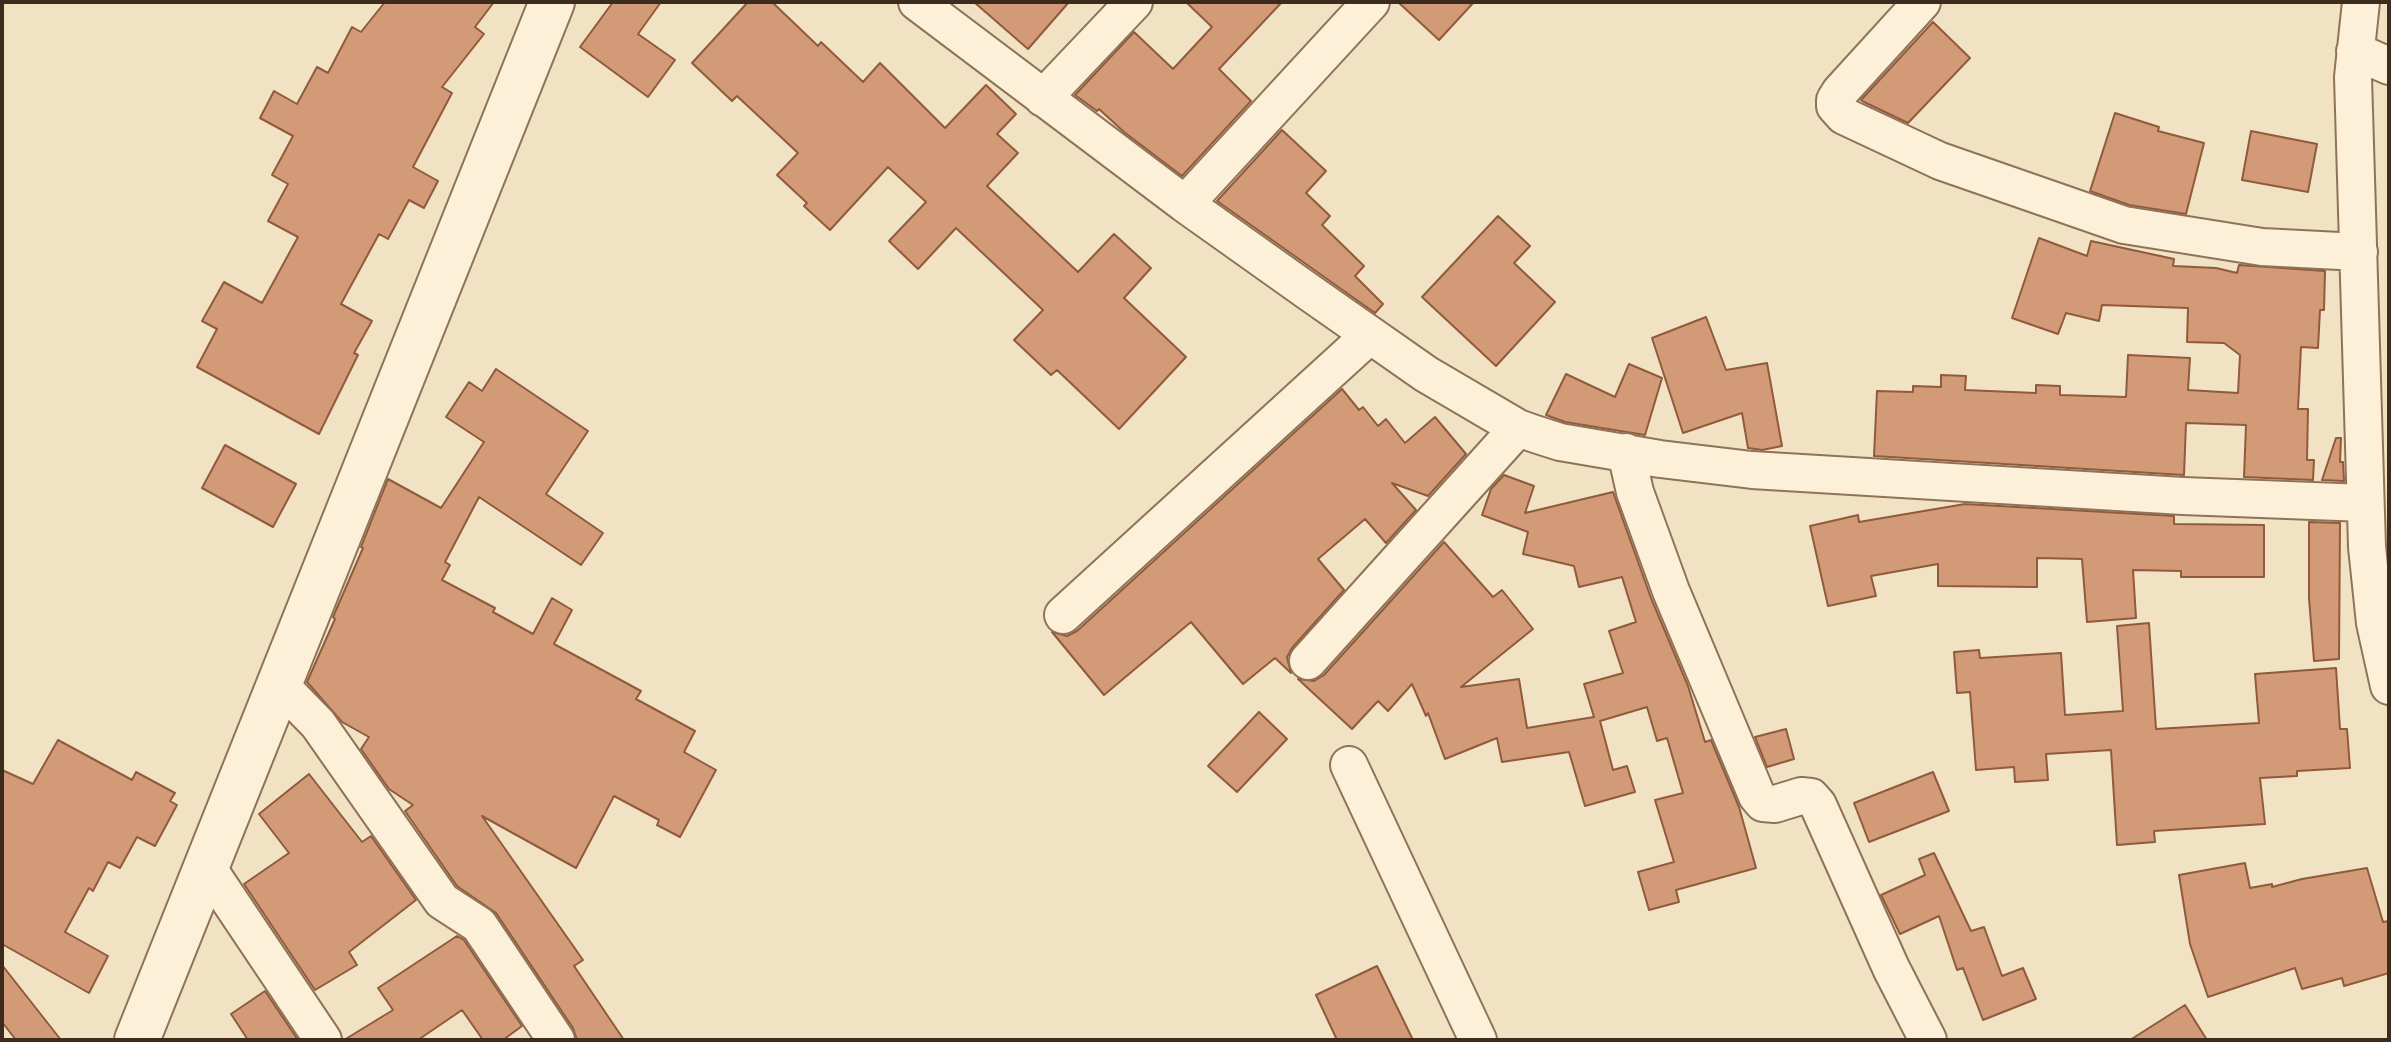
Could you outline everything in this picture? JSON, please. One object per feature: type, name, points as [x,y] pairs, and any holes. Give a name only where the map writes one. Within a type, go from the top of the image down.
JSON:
[{"type":"street","points":[[137,1040],[552,2]]},
{"type":"street","points":[[917,2],[1185,204],[1426,374],[1518,428],[1560,442],[1752,470],[2183,496],[2365,503]]},
{"type":"street","points":[[1043,98],[1134,2]]},
{"type":"street","points":[[1185,204],[1371,2]]},
{"type":"street","points":[[1922,2],[1840,92],[1835,106],[1844,116],[1940,161],[2124,225],[2369,266]]},
{"type":"street","points":[[2361,2],[2353,77],[2369,266],[2365,503],[2375,623],[2389,686]]},
{"type":"street","points":[[2355,51],[2389,66]]},
{"type":"street","points":[[1063,615],[1370,335]]},
{"type":"street","points":[[1308,661],[1518,428]]},
{"type":"street","points":[[1626,452],[1635,492],[1671,591],[1757,796],[1763,803],[1775,804],[1801,796],[1811,797],[1818,805],[1891,968],[1928,1040]]},
{"type":"street","points":[[279,684],[318,724],[442,901],[479,925],[556,1040]]},
{"type":"street","points":[[1349,765],[1478,1040]]},
{"type":"street","points":[[205,864],[323,1040]]},
{"type":"building","points":[[385,2],[494,2],[475,27],[484,34],[442,87],[452,93],[413,167],[438,181],[424,208],[409,200],[388,239],[379,234],[341,304],[372,321],[354,353],[358,355],[319,434],[197,367],[217,329],[202,321],[224,282],[262,303],[298,237],[268,221],[288,184],[272,175],[293,136],[260,118],[274,91],[297,104],[317,67],[328,73],[352,27],[361,32]]},
{"type":"building","points":[[613,2],[661,2],[638,34],[675,60],[648,97],[580,47]]},
{"type":"building","points":[[748,2],[772,2],[818,46],[821,42],[863,82],[880,63],[945,128],[986,85],[1016,114],[997,134],[1018,153],[987,186],[1078,272],[1114,234],[1151,268],[1124,298],[1186,357],[1119,429],[1057,370],[1051,375],[1014,340],[1043,310],[956,228],[918,269],[889,241],[926,202],[888,167],[830,230],[777,175],[798,153],[737,96],[732,101],[692,63]]},
{"type":"building","points":[[974,2],[1069,2],[1028,49]]},
{"type":"building","points":[[1186,2],[1282,2],[1219,69],[1251,101],[1182,176],[1099,109],[1097,111],[1075,95],[1134,32],[1173,69],[1212,27]]},
{"type":"building","points":[[1398,2],[1474,2],[1439,40]]},
{"type":"building","points":[[1933,22],[1970,58],[1908,123],[1861,100]]},
{"type":"building","points":[[2115,113],[2159,127],[2158,131],[2204,143],[2186,214],[2129,205],[2090,191]]},
{"type":"building","points":[[1282,130],[1326,171],[1306,193],[1330,216],[1322,225],[1364,266],[1355,276],[1383,304],[1375,313],[1217,201]]},
{"type":"building","points":[[2251,131],[2317,144],[2308,192],[2242,180]]},
{"type":"building","points":[[1498,216],[1530,246],[1514,263],[1555,302],[1496,366],[1422,297]]},
{"type":"building","points":[[2039,238],[2087,256],[2091,241],[2174,259],[2173,266],[2216,268],[2237,273],[2239,265],[2325,271],[2324,310],[2320,310],[2318,348],[2301,347],[2298,409],[2308,409],[2307,460],[2314,460],[2313,480],[2244,477],[2246,425],[2186,423],[2184,475],[1874,456],[1877,391],[1913,392],[1913,386],[1941,387],[1941,375],[1966,376],[1965,390],[2036,393],[2036,385],[2060,386],[2060,395],[2126,397],[2128,355],[2190,358],[2188,390],[2238,393],[2240,355],[2224,343],[2187,342],[2188,308],[2102,305],[2099,321],[2066,313],[2058,334],[2012,318]]},
{"type":"building","points":[[1706,317],[1726,370],[1767,363],[1782,446],[1762,450],[1748,448],[1742,413],[1683,433],[1652,338]]},
{"type":"building","points":[[1629,364],[1662,378],[1645,435],[1565,422],[1546,415],[1566,374],[1615,397]]},
{"type":"building","points":[[496,369],[588,431],[546,494],[603,533],[581,565],[479,497],[445,562],[450,565],[442,580],[495,608],[493,612],[533,634],[552,598],[572,610],[554,644],[641,691],[636,699],[695,731],[684,752],[716,770],[680,837],[657,825],[659,820],[614,796],[576,868],[482,816],[583,960],[574,966],[624,1040],[577,1040],[573,1028],[496,913],[457,886],[405,811],[413,805],[389,789],[361,749],[369,737],[342,722],[307,682],[335,619],[333,617],[388,479],[441,508],[484,442],[446,417],[469,382],[482,391]]},
{"type":"building","points":[[1342,389],[1359,410],[1363,407],[1378,426],[1386,419],[1405,443],[1435,417],[1466,454],[1428,496],[1392,483],[1416,510],[1386,543],[1365,519],[1318,559],[1344,590],[1292,648],[1287,657],[1291,673],[1275,658],[1243,684],[1191,622],[1104,695],[1052,632],[1067,636],[1077,631]]},
{"type":"building","points":[[2336,438],[2341,438],[2340,462],[2343,462],[2344,481],[2322,480]]},
{"type":"building","points":[[225,445],[296,484],[273,527],[202,488]]},
{"type":"building","points":[[1504,475],[1534,486],[1525,513],[1613,492],[1651,598],[1688,686],[1705,742],[1711,740],[1739,807],[1756,868],[1676,890],[1679,902],[1649,910],[1638,872],[1674,862],[1655,800],[1683,793],[1667,738],[1657,741],[1647,707],[1600,721],[1613,770],[1627,766],[1635,792],[1585,806],[1569,752],[1502,762],[1497,738],[1445,759],[1428,713],[1426,716],[1412,684],[1388,711],[1378,701],[1352,729],[1298,679],[1314,681],[1324,675],[1444,542],[1493,597],[1502,590],[1533,629],[1461,687],[1519,679],[1527,728],[1594,717],[1584,684],[1623,673],[1609,631],[1636,622],[1622,577],[1579,587],[1574,566],[1523,554],[1528,532],[1482,515],[1491,489]]},
{"type":"building","points":[[1965,504],[2174,516],[2174,524],[2264,525],[2264,577],[2181,577],[2181,571],[2133,570],[2136,618],[2087,622],[2082,559],[2037,558],[2037,587],[1938,586],[1938,564],[1871,576],[1876,596],[1828,606],[1810,526],[1858,515],[1859,522]]},
{"type":"building","points":[[2309,522],[2340,523],[2339,659],[2314,661],[2309,598]]},
{"type":"building","points":[[2149,623],[2156,729],[2259,723],[2255,674],[2336,668],[2340,729],[2347,729],[2350,768],[2297,771],[2297,776],[2260,778],[2265,824],[2154,831],[2155,842],[2117,845],[2111,750],[2046,754],[2048,780],[2015,782],[2014,767],[1976,770],[1970,692],[1957,693],[1954,652],[1979,650],[1980,658],[2061,653],[2065,715],[2123,711],[2117,626]]},
{"type":"building","points":[[1259,712],[1287,739],[1237,792],[1208,766]]},
{"type":"building","points":[[1786,729],[1794,759],[1767,767],[1755,737]]},
{"type":"building","points":[[58,740],[132,780],[136,772],[175,793],[170,801],[177,805],[155,846],[137,837],[120,868],[108,862],[93,891],[89,888],[65,932],[108,956],[89,993],[2,944],[2,770],[33,784]]},
{"type":"building","points":[[1933,772],[1949,811],[1869,842],[1854,803]]},
{"type":"building","points":[[309,774],[362,842],[371,836],[416,900],[349,952],[357,965],[315,990],[244,884],[289,853],[259,814]]},
{"type":"building","points":[[1934,853],[1971,931],[1984,927],[2002,976],[2023,968],[2036,999],[1983,1020],[1963,968],[1957,970],[1939,916],[1900,934],[1881,895],[1925,875],[1919,859]]},
{"type":"building","points":[[2245,863],[2250,888],[2272,884],[2272,887],[2367,868],[2383,922],[2389,921],[2389,973],[2344,986],[2342,978],[2302,989],[2295,968],[2208,997],[2190,944],[2179,875]]},
{"type":"building","points":[[457,936],[464,940],[522,1026],[503,1040],[483,1040],[462,1010],[418,1040],[344,1040],[393,1010],[378,988]]},
{"type":"building","points":[[2,965],[61,1040],[16,1040],[2,1022]]},
{"type":"building","points":[[1377,966],[1413,1040],[1337,1040],[1316,995]]},
{"type":"building","points":[[265,991],[298,1040],[248,1040],[231,1014]]},
{"type":"building","points":[[2185,1005],[2207,1040],[2130,1040]]}]
